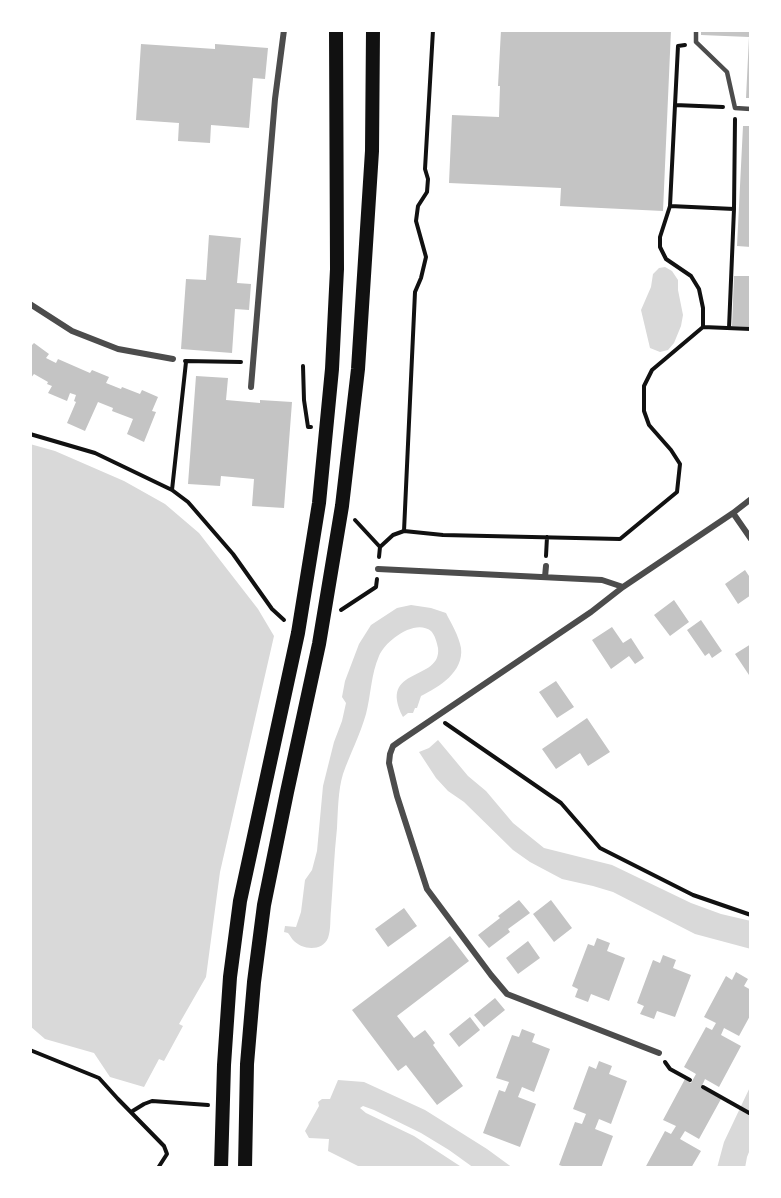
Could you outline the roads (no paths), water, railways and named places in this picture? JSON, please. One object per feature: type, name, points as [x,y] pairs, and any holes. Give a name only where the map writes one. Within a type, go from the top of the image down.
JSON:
[{"type":"main road","points":[[221,1168],[224,1065],[230,977],[240,901],[298,633],[319,503],[332,369],[337,269],[336,30]]},
{"type":"main road","points":[[245,1168],[246,1064],[264,905],[323,622],[342,506],[358,369],[370,174],[373,30]]},
{"type":"street","points":[[251,387],[275,99],[284,30]]},
{"type":"street","points":[[30,304],[72,331],[118,349],[172,359]]},
{"type":"street","points":[[659,1053],[507,994],[427,890],[397,796],[389,763],[390,754],[393,746],[591,612],[623,587],[751,499]]},
{"type":"street","points":[[733,513],[751,539]]},
{"type":"street","points":[[545,577],[546,566]]},
{"type":"street","points":[[378,569],[602,580],[623,587]]},
{"type":"lane","points":[[696,30],[696,42],[727,72],[735,108],[751,109]]}]
